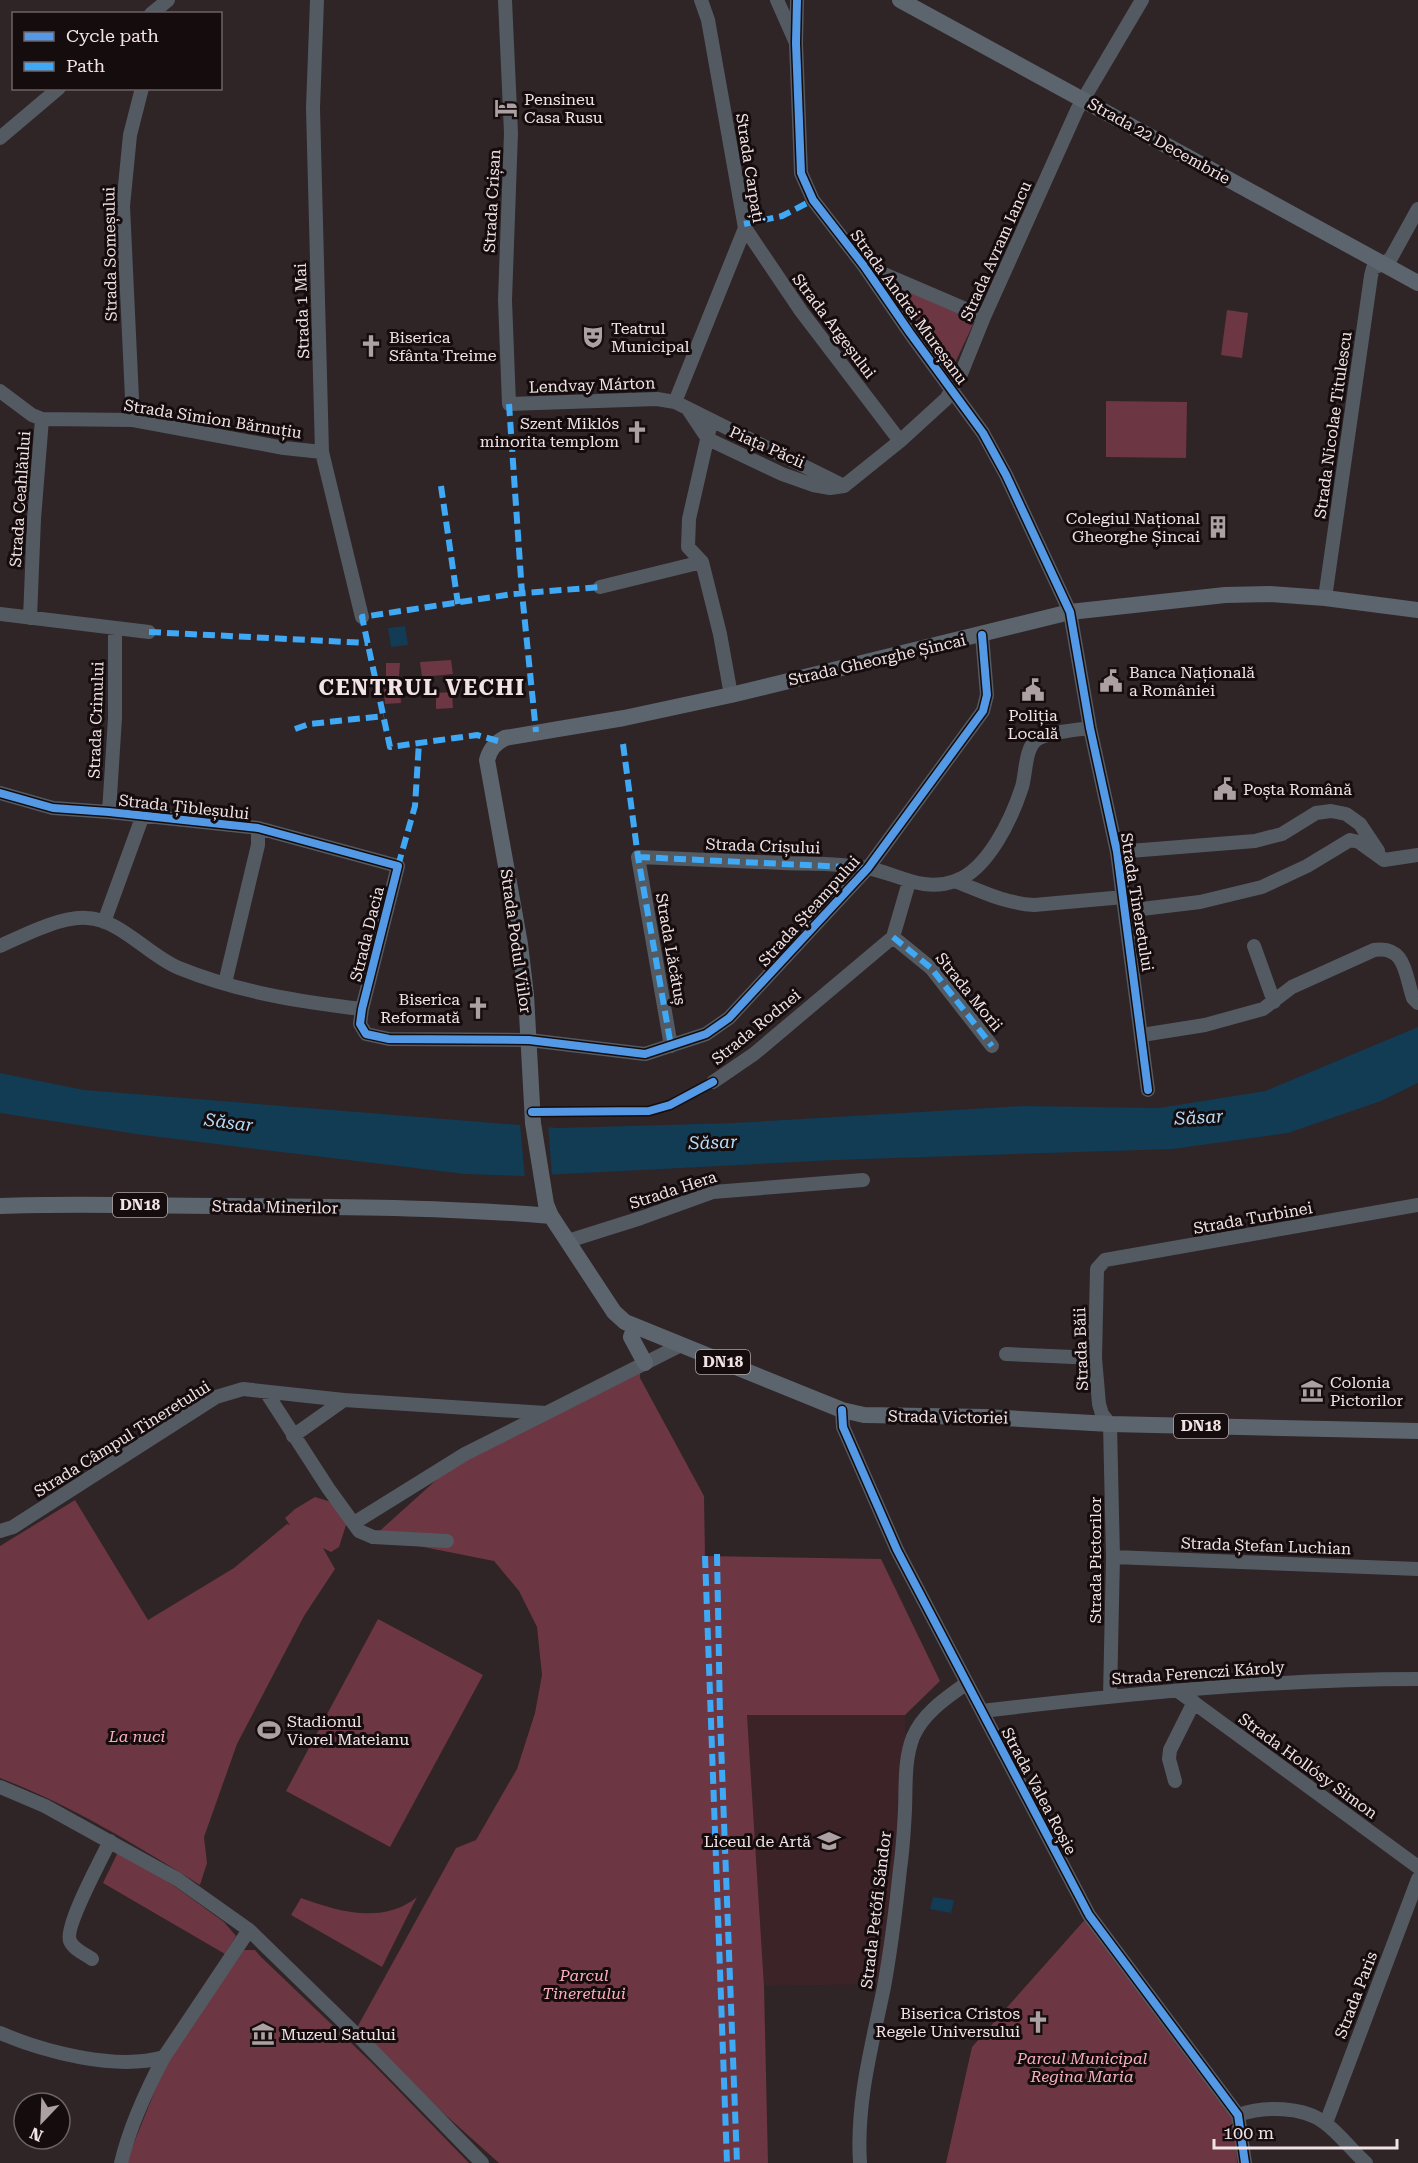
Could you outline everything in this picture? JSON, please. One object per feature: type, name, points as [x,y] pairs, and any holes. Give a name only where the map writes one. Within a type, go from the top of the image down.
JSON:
[{"type":"main road","name":"Strada 22 Decembrie","points":[[900,0],[1418,283]]},
{"type":"main road","name":"Strada Gheorghe Șincai","points":[[498,741],[517,735],[624,718],[731,695],[1070,612],[1225,595],[1270,594],[1418,609]]},
{"type":"main road","name":"Strada Podul Viilor","points":[[498,741],[490,749],[487,760],[520,944],[529,1040],[533,1122],[543,1190],[551,1216]]},
{"type":"main road","name":"Strada Minerilor","points":[[0,1206],[93,1204],[476,1210],[551,1216]]},
{"type":"main road","name":"Strada Victoriei","points":[[551,1216],[616,1315],[634,1327],[842,1410],[864,1415],[985,1417],[1110,1424],[1418,1431]]},
{"type":"main road","points":[[634,1327],[631,1337],[645,1363]]},
{"type":"street","points":[[154,12],[170,0]]},
{"type":"street","name":"Strada 1 Mai","points":[[317,0],[313,108],[322,452],[362,617]]},
{"type":"street","name":"Strada Crișan","points":[[505,0],[511,133],[505,300],[509,404]]},
{"type":"street","name":"Strada Carpați","points":[[675,402],[745,228],[708,20],[701,0]]},
{"type":"street","name":"Strada Andrei Mureșanu","points":[[777,0],[796,43]]},
{"type":"street","name":"Strada Andrei Mureșanu","points":[[797,0],[796,43],[801,172],[813,200],[864,266],[983,433],[1070,612]]},
{"type":"street","name":"Strada Avram Iancu","points":[[844,486],[900,441],[946,399],[952,390],[1082,99],[1142,0]]},
{"type":"street","points":[[0,138],[57,90]]},
{"type":"street","name":"Strada Someșului","points":[[133,420],[123,206],[130,135],[141,90]]},
{"type":"street","points":[[1383,264],[1391,258],[1418,209]]},
{"type":"street","name":"Strada Argeșului","points":[[745,228],[794,302],[900,441]]},
{"type":"street","name":"Strada Nicolae Titulescu","points":[[1325,598],[1372,268],[1383,264]]},
{"type":"street","points":[[864,266],[984,317]]},
{"type":"street","points":[[0,391],[32,415],[42,419]]},
{"type":"street","name":"Lendvay Márton","points":[[509,404],[657,399],[675,402]]},
{"type":"street","points":[[675,402],[688,409]]},
{"type":"street","name":"Piața Păcii","points":[[688,409],[717,423],[830,488],[844,486]]},
{"type":"street","name":"Piața Păcii","points":[[688,409],[708,439],[782,474],[815,478]]},
{"type":"street","name":"Strada Simion Bărnuțiu","points":[[42,419],[133,420],[284,448],[322,452]]},
{"type":"street","name":"Strada Ceahlăului","points":[[30,618],[34,519],[42,419]]},
{"type":"street","name":"Piața Păcii","points":[[717,423],[710,429],[688,533],[688,547],[702,562],[720,634],[731,695]]},
{"type":"street","points":[[600,587],[702,562]]},
{"type":"street","name":"Strada Tineretului","points":[[1070,612],[1090,728],[1117,852],[1148,1090]]},
{"type":"street","points":[[0,614],[149,632]]},
{"type":"street","name":"Strada Crinului","points":[[109,812],[115,718],[115,629]]},
{"type":"street","name":"Strada Șteampului","points":[[362,1009],[360,1024],[366,1034],[376,1037],[529,1040],[645,1054],[706,1034],[729,1018],[868,868],[983,711],[987,695],[982,635]]},
{"type":"street","points":[[955,881],[974,870],[990,851],[1009,819],[1022,785],[1030,748],[1035,741],[1043,736],[1090,728]]},
{"type":"street","name":"Strada Țibleșului","points":[[0,793],[53,808],[258,828],[399,866]]},
{"type":"street","points":[[1117,852],[1255,841],[1282,834],[1317,813],[1331,811],[1346,814],[1360,824],[1384,860]]},
{"type":"street","points":[[104,922],[143,815]]},
{"type":"street","points":[[225,983],[258,845],[258,828]]},
{"type":"street","points":[[955,881],[1003,901],[1019,904],[1200,902],[1262,887],[1307,866],[1350,840],[1359,842],[1384,860],[1418,855]]},
{"type":"street","name":"Strada Crișului","points":[[638,858],[868,868],[909,882],[932,885],[955,881]]},
{"type":"street","name":"Strada Lăcătuș","points":[[638,858],[671,1046]]},
{"type":"street","name":"Strada Dacia","points":[[362,1009],[399,866]]},
{"type":"street","points":[[892,937],[909,882]]},
{"type":"street","points":[[0,946],[72,919],[88,917],[104,922],[122,932],[177,968],[272,997],[362,1009]]},
{"type":"street","name":"Strada Morii","points":[[892,937],[931,968],[992,1046]]},
{"type":"street","name":"Strada Rodnei","points":[[713,1083],[754,1054],[892,937]]},
{"type":"street","points":[[1254,946],[1274,1002]]},
{"type":"street","points":[[1142,1035],[1205,1025],[1263,1010],[1292,987],[1374,950],[1382,949],[1392,950],[1399,955],[1413,998],[1418,1003]]},
{"type":"street","name":"Strada Hera","points":[[568,1240],[641,1218],[713,1192],[863,1179]]},
{"type":"street","name":"Strada Turbinei","points":[[1097,1269],[1105,1260],[1418,1205]]},
{"type":"street","name":"Strada Băii","points":[[1097,1269],[1095,1358],[1099,1404],[1102,1414],[1110,1424]]},
{"type":"street","points":[[354,1523],[465,1454],[681,1345]]},
{"type":"street","points":[[1006,1354],[1095,1358]]},
{"type":"street","name":"Strada Câmpul Tineretului","points":[[0,1531],[14,1527],[216,1397],[243,1389],[344,1400],[546,1413]]},
{"type":"street","points":[[266,1392],[293,1436],[359,1530],[373,1537],[447,1541]]},
{"type":"street","points":[[293,1436],[344,1400]]},
{"type":"street","name":"Strada Valea Roșie","points":[[842,1410],[843,1427],[897,1550],[1094,1923],[1238,2115],[1245,2163]]},
{"type":"street","name":"Strada Pictorilor","points":[[1110,1424],[1113,1557],[1110,1696]]},
{"type":"street","name":"Strada Ștefan Luchian","points":[[1113,1557],[1418,1569]]},
{"type":"street","name":"Strada Ferenczi Károly","points":[[982,1711],[1231,1685],[1347,1679],[1418,1679]]},
{"type":"street","name":"Strada Petőfi Sándor","points":[[860,2163],[860,2114],[864,2076],[888,1961],[900,1869],[906,1769],[912,1739],[926,1716],[944,1699],[967,1683]]},
{"type":"street","name":"Strada Hollósy Simon","points":[[1178,1691],[1418,1867]]},
{"type":"street","points":[[1175,1781],[1169,1759],[1170,1750],[1194,1702]]},
{"type":"street","points":[[0,1787],[45,1806],[177,1879],[249,1930],[364,2042],[482,2163]]},
{"type":"street","points":[[92,1959],[76,1949],[71,1942],[70,1929],[89,1883],[110,1842]]},
{"type":"street","name":"Strada Paris","points":[[1326,2123],[1418,1879]]},
{"type":"street","points":[[121,2163],[126,2141],[137,2112],[164,2057],[249,1930]]},
{"type":"street","points":[[0,2033],[34,2046],[93,2059],[138,2063],[164,2057]]},
{"type":"street","points":[[1238,2115],[1262,2110],[1287,2110],[1314,2116],[1326,2123],[1366,2163]]},
{"type":"shaded area","name":"Liceul de Artă","points":[[905,1714],[906,1769],[884,1984],[764,1986],[747,1715]]},
{"type":"green space","points":[[903,286],[976,318],[955,363],[947,368],[896,295],[897,290]]},
{"type":"green space","points":[[1227,310],[1248,313],[1242,358],[1221,355]]},
{"type":"green space","points":[[1106,401],[1187,402],[1186,458],[1106,457]]},
{"type":"green space","points":[[451,660],[453,674],[422,677],[420,662]]},
{"type":"green space","points":[[386,663],[400,663],[399,677],[386,677]]},
{"type":"green space","points":[[400,688],[401,703],[385,704],[384,689]]},
{"type":"green space","points":[[452,692],[453,708],[436,709],[436,693]]},
{"type":"green space","name":"Parcul Tineretului","points":[[640,1373],[640,1378],[704,1496],[705,1556],[881,1559],[940,1681],[905,1715],[747,1715],[764,1986],[768,2163],[499,2163],[354,2033],[456,1848],[476,1840],[517,1769],[535,1713],[542,1675],[537,1627],[519,1591],[494,1561],[373,1537],[465,1454]]},
{"type":"green space","name":"La nuci","points":[[315,1497],[338,1504],[348,1519],[339,1547],[331,1552],[323,1548],[335,1569],[304,1616],[237,1744],[204,1837],[207,1863],[200,1885],[78,1813],[0,1778],[0,1546],[75,1500],[148,1620],[234,1568],[287,1524],[290,1525],[285,1518]]},
{"type":"green space","points":[[378,1619],[483,1675],[390,1847],[286,1791]]},
{"type":"green space","points":[[118,1852],[173,1885],[224,1922],[236,1936],[225,1954],[103,1883]]},
{"type":"green space","points":[[417,1897],[382,1967],[291,1915],[301,1898],[345,1911],[375,1913],[404,1906]]},
{"type":"green space","name":"Parcul Municipal Regina Maria","points":[[1089,1915],[1235,2121],[1237,2163],[946,2163],[972,2047]]},
{"type":"green space","name":"Muzeul Satului","points":[[244,1950],[255,1950],[372,2063],[469,2163],[126,2163],[167,2060]]},
{"type":"water","points":[[405,626],[408,645],[391,647],[388,628]]},
{"type":"water","name":"Săsar","points":[[1418,1027],[1418,1083],[1381,1101],[1288,1133],[1173,1149],[835,1160],[524,1176],[465,1174],[256,1149],[143,1135],[0,1113],[0,1073],[84,1090],[558,1128],[734,1123],[1024,1106],[1159,1108],[1265,1091]]},
{"type":"water","points":[[933,1897],[954,1900],[951,1913],[930,1909]]},
{"type":"pier","points":[[520,1123],[548,1124],[552,1177],[525,1179]]},
{"type":"marked path","points":[[744,224],[782,216],[813,200]]},
{"type":"marked path","points":[[509,404],[522,593],[536,732]]},
{"type":"marked path","points":[[441,486],[458,604]]},
{"type":"marked path","points":[[498,741],[477,735],[390,747],[362,617],[513,594],[600,587]]},
{"type":"marked path","points":[[149,632],[368,643]]},
{"type":"marked path","points":[[295,729],[309,724],[384,716]]},
{"type":"marked path","points":[[398,866],[415,806],[419,742]]},
{"type":"marked path","points":[[623,744],[638,857],[671,1046]]},
{"type":"marked path","points":[[638,857],[868,868]]},
{"type":"marked path","points":[[893,937],[931,968],[992,1046]]},
{"type":"marked path","points":[[717,1554],[720,1717],[737,2163]]},
{"type":"marked path","points":[[705,1556],[727,2163]]},
{"type":"cycle path","points":[[797,0],[796,43],[801,173],[813,200],[864,266],[983,433],[1006,475],[1070,612],[1090,728],[1117,852],[1148,1090]]},
{"type":"cycle path","points":[[0,793],[53,808],[258,828],[398,866],[362,1009],[360,1024],[366,1034],[389,1039],[529,1040],[645,1054],[706,1034],[729,1018],[868,868],[983,711],[987,695],[982,635]]},
{"type":"cycle path","points":[[532,1112],[649,1111],[670,1105],[713,1082]]},
{"type":"cycle path","points":[[842,1410],[843,1427],[897,1550],[1089,1915],[1238,2115],[1245,2163]]},
{"type":"place","name":"Pensineu Casa Rusu","points":[[506,108]]},
{"type":"place","name":"Teatrul Municipal","points":[[593,337]]},
{"type":"place","name":"Biserica Sfânta Treime","points":[[371,346]]},
{"type":"place","name":"Szent Miklós minorita templom","points":[[637,432]]},
{"type":"place","name":"Colegiul Național Gheorghe Șincai","points":[[1218,527]]},
{"type":"place","name":"Banca Națională a României","points":[[1111,681]]},
{"type":"place","name":"Poliția Locală","points":[[1033,690]]},
{"type":"place","name":"Poșta Română","points":[[1225,789]]},
{"type":"place","name":"Biserica Reformată","points":[[478,1008]]},
{"type":"place","name":"Colonia Pictorilor","points":[[1312,1391]]},
{"type":"place","name":"Stadionul Viorel Mateianu","points":[[269,1730]]},
{"type":"place","name":"Liceul de Artă","points":[[829,1841]]},
{"type":"place","name":"Biserica Cristos Regele Universului","points":[[1038,2022]]},
{"type":"place","name":"Muzeul Satului","points":[[263,2034]]},
{"type":"district","name":"CENTRUL VECHI","points":[[422,687]]}]
